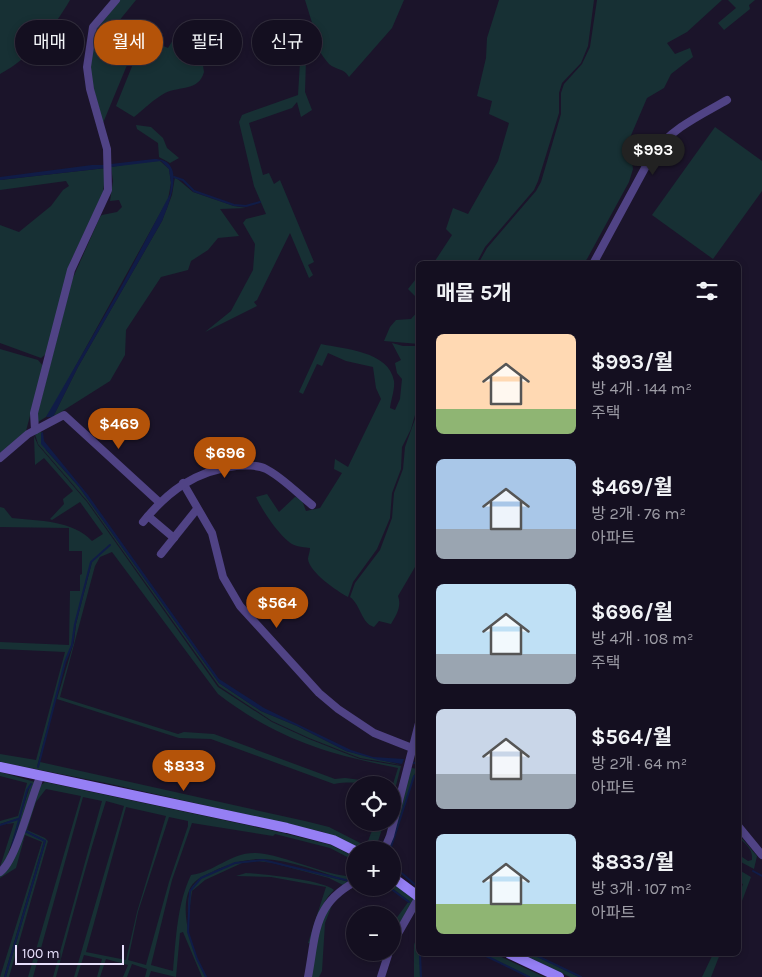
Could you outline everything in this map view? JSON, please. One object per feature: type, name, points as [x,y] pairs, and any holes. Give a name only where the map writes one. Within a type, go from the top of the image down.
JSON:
[{"type":"main road","points":[[0,767],[287,828],[333,840],[346,846]]},
{"type":"main road","points":[[401,884],[416,895]]},
{"type":"main road","points":[[514,956],[559,977]]},
{"type":"street","points":[[34,430],[34,413],[71,270],[108,190],[107,148],[90,89],[86,66],[93,27],[116,0]]},
{"type":"street","points":[[594,261],[652,155],[662,142],[673,131],[727,100]]},
{"type":"street","points":[[0,458],[34,430],[64,415],[159,502]]},
{"type":"street","points":[[174,538],[145,519],[159,502],[183,483],[201,474],[222,468],[244,465],[266,468],[312,505]]},
{"type":"street","points":[[183,483],[212,533],[227,587],[240,606],[302,675],[338,709],[374,733],[414,745],[388,841]]},
{"type":"street","points":[[161,554],[197,509]]},
{"type":"street","points":[[0,872],[12,858],[41,775]]},
{"type":"street","points":[[741,829],[762,855]]},
{"type":"street","points":[[308,977],[317,927],[324,908],[332,896],[346,887]]},
{"type":"street","points":[[401,928],[416,902]]},
{"type":"street","points":[[381,977],[385,961]]},
{"type":"green space","points":[[0,0],[70,0],[57,20],[15,20],[15,64],[0,74]]},
{"type":"green space","points":[[120,0],[136,0],[120,20],[104,20]]},
{"type":"green space","points":[[305,0],[404,0],[392,28],[349,77],[345,72],[329,64],[322,55],[322,20],[311,20]]},
{"type":"green space","points":[[499,0],[594,0],[588,46],[581,63],[562,83],[559,93],[559,113],[534,190],[485,247],[478,261],[435,261],[452,235],[446,229],[453,208],[468,214],[498,161],[509,123],[489,114],[492,101],[477,96],[486,58],[487,38]]},
{"type":"green space","points":[[597,0],[722,0],[687,32],[667,43],[675,54],[690,48],[693,57],[671,74],[664,88],[647,98],[629,140],[633,169],[629,182],[587,259],[585,261],[480,261],[487,248],[536,191],[541,182],[561,114],[561,93],[564,84],[582,64],[590,47]]},
{"type":"green space","points":[[728,0],[755,0],[749,5],[750,9],[724,30],[718,23],[736,8]]},
{"type":"green space","points":[[94,32],[94,65],[127,65],[103,123],[89,71]]},
{"type":"green space","points":[[173,40],[173,65],[203,65],[204,72],[202,78],[193,85],[165,93],[134,117],[116,106],[133,65],[163,65],[163,46],[168,48]]},
{"type":"green space","points":[[300,65],[306,65],[305,92],[312,110],[301,117],[297,102],[292,108],[249,123],[263,175],[269,173],[274,184],[280,180],[314,262],[308,265],[313,275],[309,278],[290,233],[257,300],[254,302],[257,306],[205,332],[231,311],[253,270],[255,244],[243,223],[246,219],[266,214],[254,186],[239,122],[242,115],[298,95]]},
{"type":"green space","points":[[136,125],[151,127],[163,138],[167,148],[179,158],[170,163],[159,157],[158,143],[137,129]]},
{"type":"green space","points":[[715,127],[762,161],[762,191],[713,259],[652,215]]},
{"type":"green space","points":[[160,161],[169,169],[171,183],[168,199],[54,405],[46,417],[38,422],[37,416],[72,280],[100,217],[117,212],[122,207],[119,200],[110,201],[113,181],[111,167]]},
{"type":"green space","points":[[106,168],[103,193],[70,263],[46,354],[41,358],[0,343],[0,225],[19,232],[51,206],[63,190],[69,186],[66,181],[0,190],[0,180]]},
{"type":"green space","points":[[175,177],[193,192],[234,206],[246,208],[220,209],[239,236],[218,238],[208,250],[191,261],[188,270],[161,277],[126,330],[125,355],[110,381],[53,417],[78,367],[162,221],[172,195]]},
{"type":"green space","points":[[416,279],[416,297],[408,289]]},
{"type":"green space","points":[[416,313],[416,344],[384,341],[390,327],[396,320],[411,319]]},
{"type":"green space","points":[[392,343],[403,346],[416,346],[416,412],[411,429],[402,447],[401,469],[392,493],[390,518],[377,549],[353,582],[348,597],[331,586],[313,570],[308,559],[310,548],[294,545],[283,537],[267,516],[256,497],[267,494],[279,512],[295,497],[301,498],[306,511],[320,508],[342,473],[334,469],[335,459],[348,467],[381,399],[376,388],[373,367],[346,361],[328,353],[322,366],[317,364],[303,394],[299,392],[321,344],[364,353],[384,363],[394,381],[390,408],[395,410],[400,399],[402,379],[397,373],[395,363],[401,360]]},
{"type":"green space","points":[[0,349],[38,360],[43,366],[26,431],[0,453]]},
{"type":"green space","points":[[416,416],[416,567],[398,596],[399,607],[391,624],[379,621],[374,627],[366,622],[357,604],[350,597],[355,583],[380,550],[392,518],[394,493],[403,469],[405,447]]},
{"type":"green space","points":[[41,431],[46,450],[79,487],[219,683],[261,711],[297,726],[346,751],[401,765],[360,758],[309,738],[272,721],[219,686],[88,502],[38,444],[35,434]]},
{"type":"green space","points":[[34,436],[38,445],[87,502],[218,687],[272,722],[309,739],[360,759],[401,766],[398,776],[396,776],[398,768],[348,757],[304,743],[261,723],[218,694],[112,552],[100,557],[95,566],[60,697],[178,734],[184,732],[214,734],[335,779],[346,778],[346,783],[334,784],[211,739],[179,738],[57,699],[74,642],[76,624],[92,562],[110,544],[91,562],[75,624],[73,641],[65,662],[37,767],[40,762],[305,821],[329,827],[356,841],[346,841],[346,843],[323,832],[106,783],[0,762],[0,754],[36,760],[65,652],[0,649],[0,642],[69,645],[70,591],[80,591],[82,551],[69,551],[69,528],[0,527],[0,507],[4,508],[12,518],[65,525],[84,534],[92,541],[103,534],[80,502],[52,520],[50,519],[64,504],[63,499],[73,491],[44,458],[35,465]]},
{"type":"green space","points":[[411,768],[416,769],[401,816],[401,802]]},
{"type":"green space","points":[[0,772],[35,782],[12,852],[0,867],[14,823],[0,825],[16,819],[0,824],[0,821],[18,816],[27,783],[0,776]],"holes":[[[31,783],[22,811],[27,790]]]},
{"type":"green space","points":[[45,782],[279,832],[331,845],[346,852],[346,856],[330,848],[275,834],[273,836],[192,823],[172,880],[151,965],[173,971],[180,910],[191,875],[208,870],[239,856],[256,853],[346,876],[346,880],[305,867],[262,859],[229,865],[197,880],[192,885],[188,895],[186,919],[196,957],[206,977],[202,977],[183,932],[180,933],[176,977],[151,971],[149,977],[145,977],[147,969],[132,964],[127,977],[123,977],[128,965],[106,959],[100,977],[97,977],[102,959],[84,955],[77,977],[74,977],[124,806],[106,801],[56,977],[53,977],[102,801],[83,797],[33,977],[28,977],[81,796],[46,789],[36,802],[27,830],[48,841],[9,977],[6,977],[46,841],[25,831],[44,841],[4,977],[0,977],[42,842],[25,835],[16,868],[0,878],[0,874],[41,785]],"holes":[[[126,807],[166,816],[137,912],[126,960],[86,952]],[[169,817],[188,821],[146,965],[128,960],[138,912]]]},
{"type":"green space","points":[[372,831],[381,831],[378,841],[368,841]]},
{"type":"green space","points":[[393,831],[396,831],[393,841],[390,841]]},
{"type":"green space","points":[[741,837],[757,856],[754,869],[741,862],[741,856],[748,861],[752,860],[750,850]]},
{"type":"green space","points":[[255,860],[273,862],[346,881],[346,884],[343,885],[329,878],[273,863],[257,861],[242,863],[205,880],[192,891],[188,920],[189,896],[195,883],[210,873],[239,863]]},
{"type":"green space","points":[[741,871],[751,877],[741,904],[741,890],[743,884],[741,883]]},
{"type":"green space","points":[[246,873],[306,880],[328,886],[334,890],[322,908],[312,944],[308,943],[326,887],[271,877],[236,876]]},
{"type":"green space","points":[[401,888],[415,898],[401,921],[401,912],[409,901],[401,895]]},
{"type":"green space","points":[[332,905],[325,923],[322,971],[319,977],[310,977],[319,929],[326,912]]},
{"type":"green space","points":[[416,939],[416,956],[420,956],[420,977],[414,977],[414,945]]},
{"type":"green space","points":[[487,956],[499,956],[544,977],[530,977]]},
{"type":"green space","points":[[525,956],[536,956],[579,977],[570,977]]},
{"type":"green space","points":[[712,956],[719,956],[711,977],[702,977]]},
{"type":"water","points":[[154,159],[164,161],[171,166],[173,174],[172,194],[162,221],[78,367],[53,417],[46,417],[122,285],[170,194],[169,169],[161,161],[111,167],[111,164]]},
{"type":"water","points":[[92,165],[106,165],[106,168],[0,180],[0,177]]},
{"type":"water","points":[[43,432],[44,441],[88,495],[219,679],[264,708],[351,750],[373,757],[404,759],[402,764],[378,760],[346,751],[297,726],[261,711],[219,683],[79,487],[41,444],[41,433]]},
{"type":"waterway","points":[[174,177],[183,180],[194,191],[234,205],[246,206],[260,202]]},
{"type":"waterway","points":[[38,767],[65,662],[72,645],[75,624],[91,562],[110,545]]},
{"type":"waterway","points":[[393,841],[414,776]]},
{"type":"waterway","points":[[12,846],[27,790],[31,784]]},
{"type":"waterway","points":[[0,825],[18,819]]},
{"type":"waterway","points":[[5,977],[45,841],[25,831]]},
{"type":"waterway","points":[[206,977],[197,959],[188,932],[190,891],[201,878],[235,863],[263,860],[346,880]]},
{"type":"waterway","points":[[753,871],[762,876]]},
{"type":"waterway","points":[[401,873],[416,885]]},
{"type":"waterway","points":[[401,896],[409,902]]},
{"type":"waterway","points":[[420,956],[421,977]]},
{"type":"waterway","points":[[486,956],[529,977]]},
{"type":"waterway","points":[[537,956],[581,977]]}]
